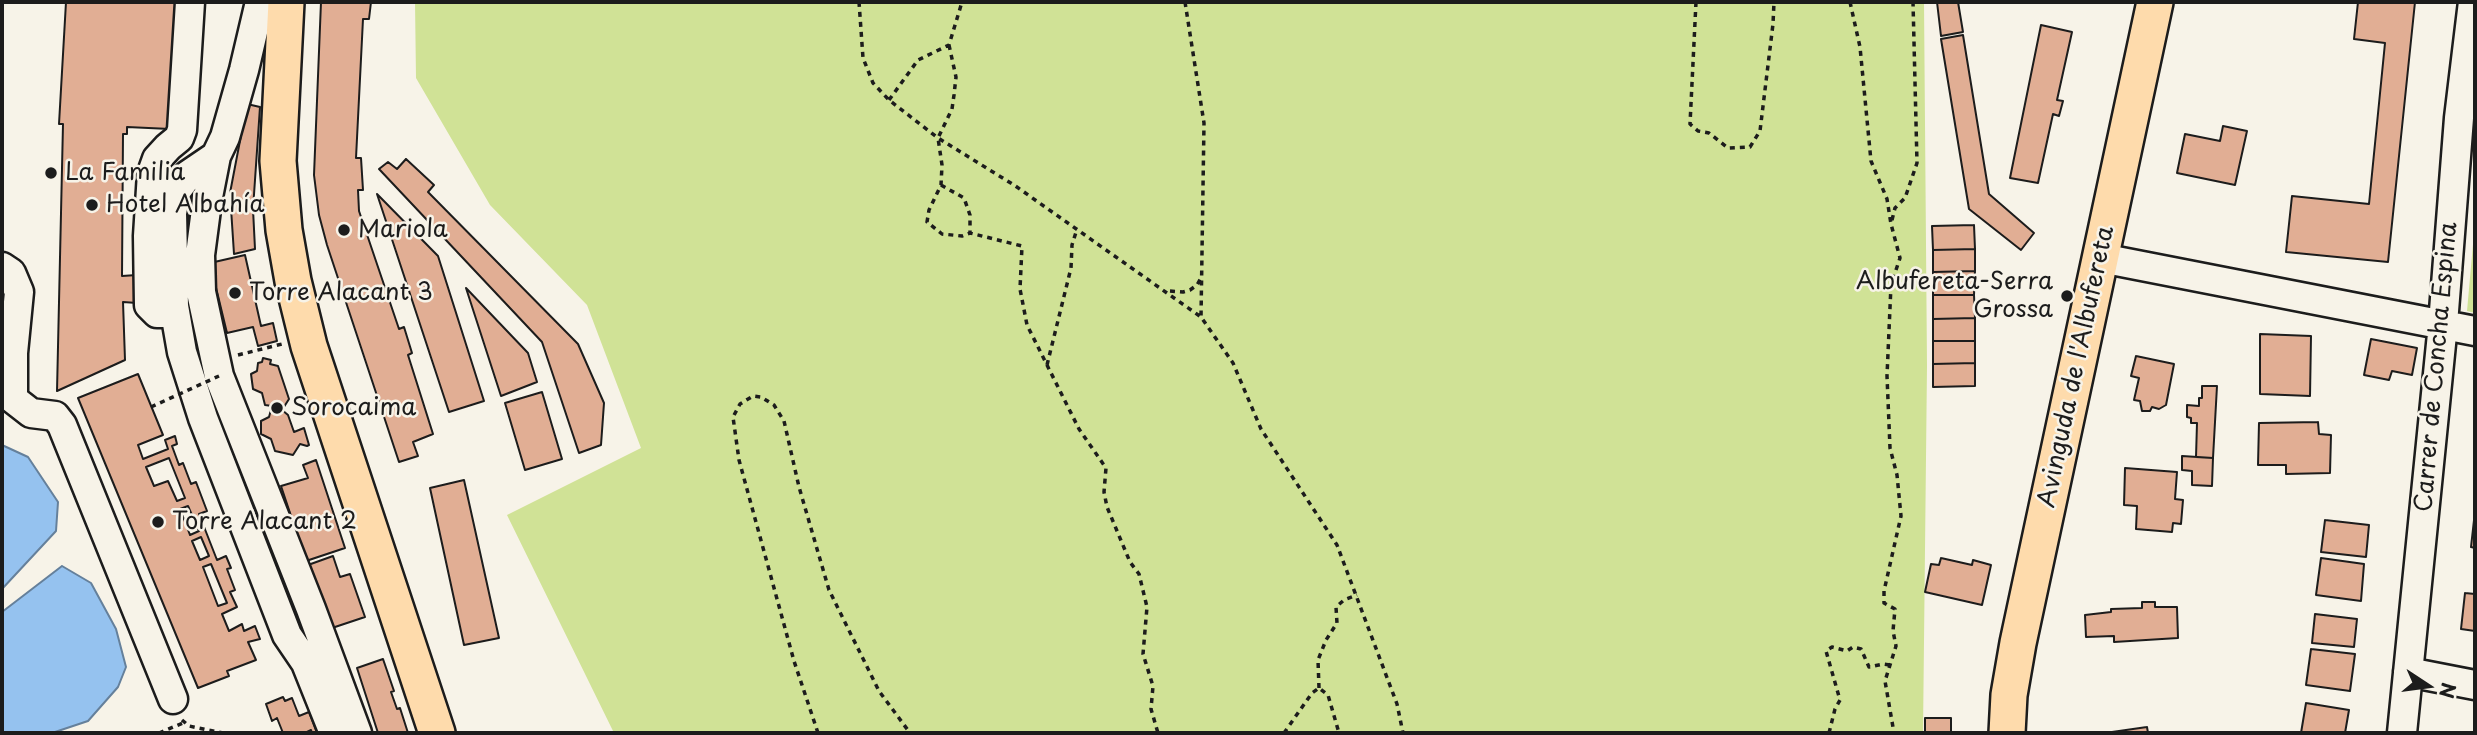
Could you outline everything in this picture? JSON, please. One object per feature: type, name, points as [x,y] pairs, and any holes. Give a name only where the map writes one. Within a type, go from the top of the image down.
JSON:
[{"type":"main road","points":[[286,2],[278,161],[284,230],[293,281],[309,346],[437,733]]},
{"type":"main road","points":[[306,2],[301,160],[306,226],[315,277],[332,340],[460,733]]},
{"type":"main road","name":"Avinguda de l'Albufereta","points":[[2007,733],[2009,695],[2018,643],[2155,2]]},
{"type":"street","points":[[174,306],[166,313],[157,313],[149,305],[148,236],[152,173],[158,159],[179,138],[182,130],[190,2]]},
{"type":"street","points":[[260,2],[225,137],[216,156],[200,255],[201,292],[357,733]]},
{"type":"street","name":"Carrer de Concha Espina","points":[[2402,733],[2443,324],[2459,118],[2473,2]]},
{"type":"street","points":[[216,156],[188,175],[176,191],[172,213],[174,306],[183,352],[203,418],[287,635],[306,663],[334,733]]},
{"type":"street","points":[[176,191],[197,190],[207,202]]},
{"type":"street","points":[[2101,258],[2475,331]]},
{"type":"street","points":[[2,267],[11,273],[19,292],[13,353],[13,399],[31,413],[55,416],[62,425],[178,711]]},
{"type":"street","points":[[2408,672],[2475,685]]},
{"type":"path","points":[[859,2],[863,58],[873,83],[889,100],[938,138],[1014,185],[1165,289],[1201,317],[1233,363],[1261,429],[1337,545],[1396,704],[1403,733]]},
{"type":"path","points":[[962,2],[949,45],[956,77],[952,109],[938,138],[942,165],[941,185],[929,209],[927,222],[942,234],[962,236],[970,233],[1022,246],[1020,289],[1027,325],[1079,429],[1106,468],[1104,492],[1107,507],[1130,562],[1139,574],[1147,607],[1143,654],[1153,687],[1151,709],[1158,733]]},
{"type":"path","points":[[1185,2],[1204,123],[1201,317]]},
{"type":"path","points":[[1696,2],[1690,124],[1698,131],[1709,133],[1728,148],[1750,147],[1760,131],[1774,2]]},
{"type":"path","points":[[1850,2],[1860,47],[1871,161],[1887,199],[1900,258],[1891,285],[1889,305],[1888,413],[1890,448],[1901,516],[1884,591],[1884,603],[1895,609],[1893,631],[1896,646],[1885,681],[1894,733]]},
{"type":"path","points":[[1891,224],[1895,208],[1905,198],[1917,163],[1913,2]]},
{"type":"path","points":[[889,100],[918,60],[949,45]]},
{"type":"path","points":[[941,185],[964,198],[970,215],[970,233]]},
{"type":"path","points":[[1047,365],[1071,268],[1072,245],[1077,229]]},
{"type":"path","points":[[1165,289],[1183,292],[1191,290],[1202,276]]},
{"type":"path","points":[[151,407],[227,366],[284,343]]},
{"type":"path","points":[[818,733],[794,661],[739,460],[733,417],[740,404],[753,396],[761,397],[774,405],[785,421],[799,487],[829,590],[879,691],[910,733]]},
{"type":"path","points":[[1319,688],[1318,660],[1337,623],[1336,607],[1344,600],[1357,595]]},
{"type":"path","points":[[1829,733],[1840,700],[1826,651],[1832,647],[1847,651],[1853,647],[1861,649],[1869,667],[1884,664],[1890,666]]},
{"type":"path","points":[[1284,733],[1312,693],[1319,688]]},
{"type":"path","points":[[1319,688],[1328,695],[1339,733]]},
{"type":"path","points":[[159,733],[178,711],[223,733]]},
{"type":"green space","points":[[415,2],[1924,2],[1927,366],[1923,733],[614,733],[507,515],[641,448],[587,305],[490,205],[416,78]]},
{"type":"green space","points":[[2475,222],[2475,313],[2467,311]]},
{"type":"water","points":[[2,445],[28,457],[58,502],[56,531],[2,589]]},
{"type":"water","points":[[62,566],[91,583],[116,629],[126,667],[118,687],[88,721],[52,733],[2,733],[2,612]]},
{"type":"building","name":"Hotel Albahía","points":[[66,2],[185,2],[170,129],[127,127],[127,134],[123,134],[122,276],[137,275],[137,303],[123,302],[125,360],[57,391],[63,124],[59,124]]},
{"type":"building","name":"Mariola","points":[[321,2],[371,2],[369,19],[363,19],[356,158],[361,158],[363,190],[358,190],[359,211],[399,329],[404,327],[412,353],[408,355],[433,434],[413,442],[418,456],[399,462],[319,215],[314,175]]},
{"type":"building","points":[[1937,2],[1958,2],[1963,32],[1941,36]]},
{"type":"building","points":[[2358,2],[2415,2],[2388,262],[2286,252],[2292,196],[2369,204],[2385,43],[2354,39]]},
{"type":"building","points":[[2041,25],[2072,32],[2057,100],[2063,101],[2059,116],[2053,114],[2038,183],[2010,178]]},
{"type":"building","points":[[1963,35],[1989,194],[2034,233],[2021,250],[1969,209],[1941,39]]},
{"type":"building","points":[[247,104],[260,107],[253,209],[255,249],[234,254],[230,193]]},
{"type":"building","points":[[2223,126],[2247,131],[2235,185],[2177,173],[2185,134],[2220,141]]},
{"type":"building","points":[[406,159],[434,185],[428,192],[578,344],[604,403],[601,445],[579,453],[542,342],[379,169],[388,162],[397,169]]},
{"type":"building","points":[[377,194],[438,256],[484,401],[449,412]]},
{"type":"building","points":[[1974,225],[1975,249],[1933,250],[1932,226]]},
{"type":"building","points":[[1975,249],[1975,271],[1933,272],[1933,250]]},
{"type":"building","name":"Torre Alacant 3","points":[[245,255],[261,326],[273,323],[277,341],[258,346],[253,327],[227,333],[210,263]]},
{"type":"building","points":[[1975,271],[1974,295],[1933,295],[1933,272]]},
{"type":"building","points":[[466,288],[528,353],[537,382],[501,396]]},
{"type":"building","points":[[1933,295],[1974,295],[1975,318],[1933,319]]},
{"type":"building","points":[[1975,318],[1975,341],[1933,341],[1933,319]]},
{"type":"building","points":[[2260,334],[2311,336],[2310,396],[2260,394]]},
{"type":"building","points":[[2371,339],[2417,348],[2412,375],[2392,371],[2389,380],[2364,375]]},
{"type":"building","points":[[1933,341],[1975,341],[1975,363],[1933,364]]},
{"type":"building","points":[[2136,356],[2174,364],[2166,405],[2159,409],[2152,407],[2150,411],[2142,411],[2140,401],[2134,400],[2139,378],[2131,376]]},
{"type":"building","name":"Sorocaima","points":[[263,358],[278,366],[289,399],[282,410],[288,415],[294,432],[304,428],[309,445],[300,444],[293,455],[275,451],[271,439],[261,434],[261,421],[269,417],[272,406],[265,405],[262,393],[253,389],[251,374],[257,371],[258,363],[262,362]]},
{"type":"building","points":[[1975,363],[1975,386],[1933,387],[1933,364]]},
{"type":"building","name":"Torre Alacant 2","points":[[138,374],[163,435],[138,445],[143,459],[168,449],[165,440],[175,436],[177,444],[172,446],[179,465],[183,463],[191,484],[196,482],[207,511],[199,514],[217,560],[226,556],[231,568],[227,569],[235,590],[230,592],[237,607],[222,614],[229,631],[242,624],[244,631],[255,626],[260,639],[248,642],[256,660],[227,671],[229,676],[198,688],[78,398]],"holes":[[[169,458],[185,498],[177,501],[168,481],[154,486],[146,467]],[[188,506],[199,531],[190,535],[180,509]],[[201,537],[209,556],[200,560],[192,541]],[[211,564],[227,603],[218,606],[203,567]]]},
{"type":"building","points":[[2202,386],[2217,386],[2213,458],[2196,457],[2197,423],[2191,423],[2191,418],[2187,417],[2187,405],[2199,406]]},
{"type":"building","points":[[542,392],[562,459],[525,470],[505,403]]},
{"type":"building","points":[[2318,422],[2319,434],[2331,435],[2330,473],[2286,474],[2286,465],[2258,465],[2259,423]]},
{"type":"building","points":[[2182,456],[2213,458],[2212,486],[2192,485],[2192,471],[2182,470]]},
{"type":"building","points":[[316,460],[345,548],[306,561],[281,486],[308,478],[303,465]]},
{"type":"building","points":[[2125,468],[2177,472],[2175,499],[2183,500],[2181,524],[2173,523],[2172,532],[2136,529],[2137,506],[2124,505]]},
{"type":"building","points":[[464,480],[499,638],[464,645],[430,488]]},
{"type":"building","points":[[2475,511],[2475,548],[2471,547]]},
{"type":"building","points":[[2325,520],[2369,525],[2366,557],[2321,552]]},
{"type":"building","points":[[333,556],[340,577],[350,574],[365,617],[329,629],[308,565]]},
{"type":"building","points":[[1941,558],[1972,565],[1973,560],[1991,565],[1982,605],[1925,592],[1931,564],[1939,565]]},
{"type":"building","points":[[2321,558],[2364,564],[2361,601],[2316,595]]},
{"type":"building","points":[[2465,593],[2475,594],[2475,631],[2461,629]]},
{"type":"building","points":[[2142,602],[2155,602],[2155,607],[2177,607],[2178,638],[2114,642],[2114,636],[2086,637],[2085,615],[2111,612],[2111,609],[2142,608]]},
{"type":"building","points":[[2315,614],[2357,619],[2354,647],[2312,643]]},
{"type":"building","points":[[2311,649],[2355,654],[2350,691],[2306,685]]},
{"type":"building","points":[[383,659],[394,691],[391,692],[397,709],[400,708],[408,733],[378,733],[357,668]]},
{"type":"building","points":[[283,697],[285,701],[292,698],[299,716],[309,712],[317,733],[312,733],[311,730],[305,733],[283,733],[277,718],[272,721],[266,704]]},
{"type":"building","points":[[2306,703],[2349,710],[2345,733],[2301,733]]},
{"type":"building","points":[[1925,718],[1951,718],[1951,733],[1925,733]]},
{"type":"building","points":[[2147,727],[2148,733],[2105,733]]},
{"type":"place","name":"La Familia","points":[[51,173]]},
{"type":"place","name":"Hotel Albahía","points":[[92,205]]},
{"type":"place","name":"Mariola","points":[[344,230]]},
{"type":"place","name":"Torre Alacant 3","points":[[235,293]]},
{"type":"place","name":"Albufereta-Serra Grossa","points":[[2067,296]]},
{"type":"place","name":"Sorocaima","points":[[277,408]]},
{"type":"place","name":"Torre Alacant 2","points":[[158,522]]}]
